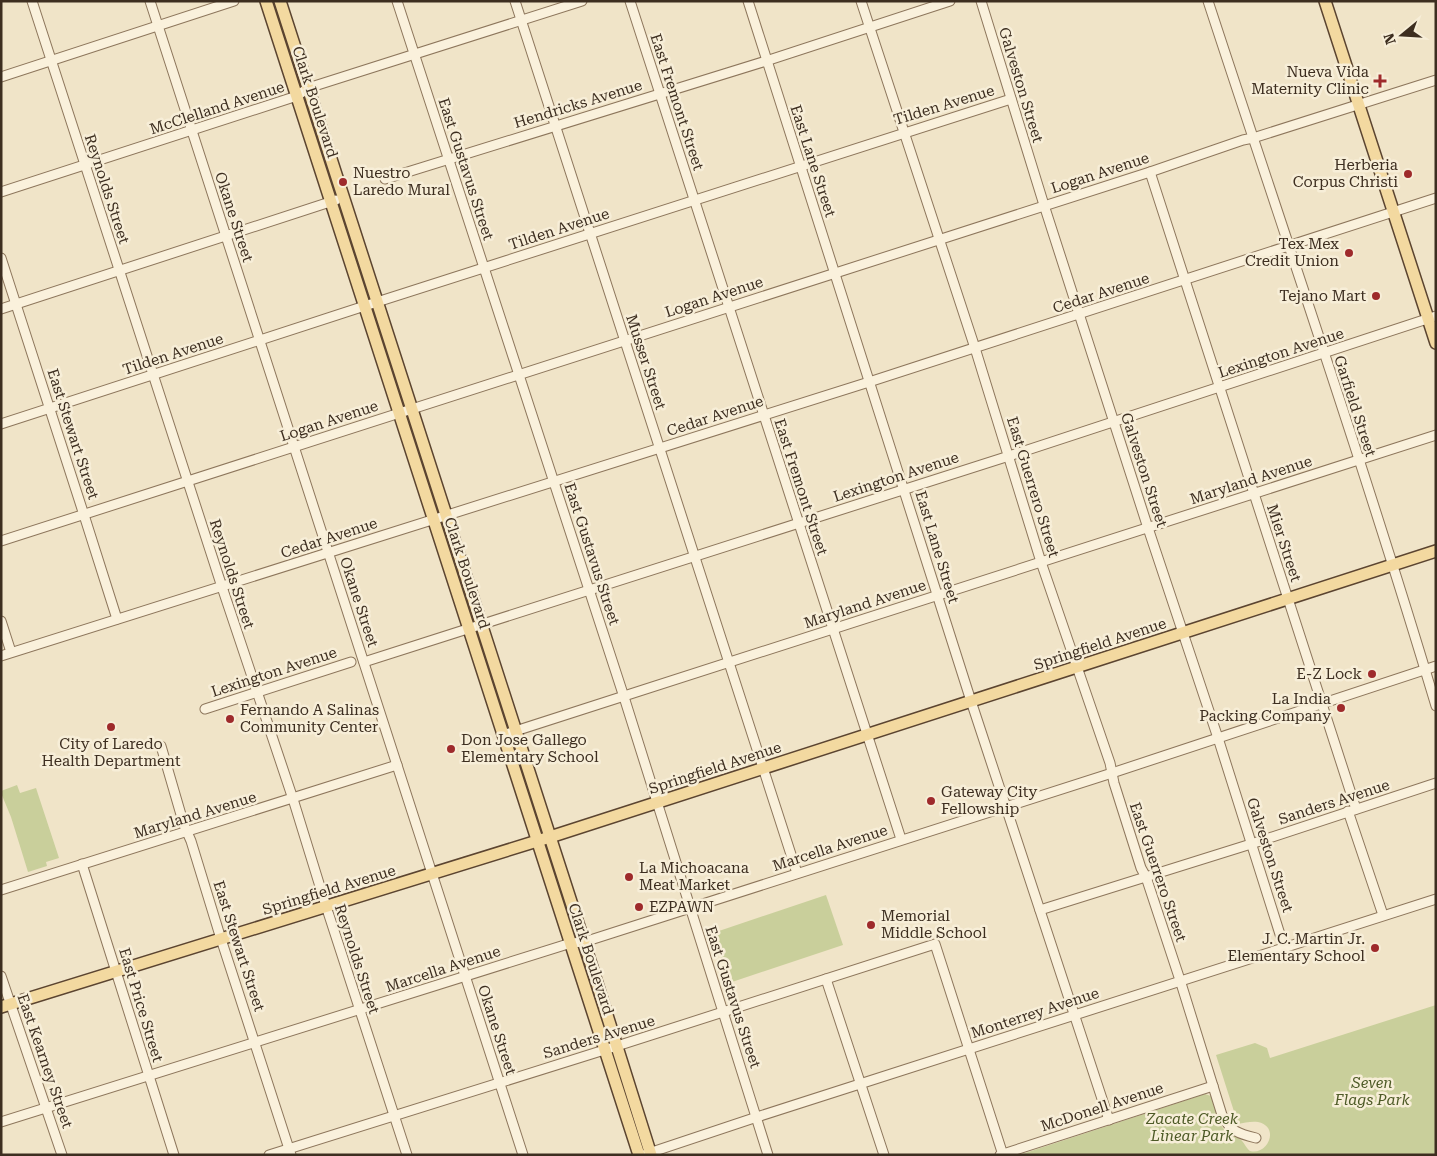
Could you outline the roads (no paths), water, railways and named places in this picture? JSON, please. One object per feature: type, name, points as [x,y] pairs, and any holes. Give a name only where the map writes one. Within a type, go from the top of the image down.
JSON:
[{"type":"main road","name":"Clark Boulevard","points":[[266,1],[537,841],[571,943],[611,1048],[646,1154]]},
{"type":"main road","name":"Clark Boulevard","points":[[280,1],[584,942],[611,1048]]},
{"type":"main road","points":[[1325,1],[1393,212],[1432,318],[1436,343]]},
{"type":"main road","name":"Springfield Avenue","points":[[6,1005],[550,837],[1436,551]]},
{"type":"street","name":"Reynolds Street","points":[[32,1],[407,1155]]},
{"type":"street","name":"Okane Street","points":[[150,1],[523,1155]]},
{"type":"street","points":[[1,76],[234,1]]},
{"type":"street","name":"East Gustavus Street","points":[[397,1],[624,697],[768,1155]]},
{"type":"street","name":"Musser Street","points":[[515,1],[797,873]]},
{"type":"street","name":"McClelland Avenue","points":[[1,192],[297,96],[308,88],[582,1]]},
{"type":"street","name":"East Fremont Street","points":[[630,1],[901,839]]},
{"type":"street","name":"East Lane Street","points":[[748,1],[971,702],[1109,1120]]},
{"type":"street","name":"East Guerrero Street","points":[[862,1],[975,348],[1041,562],[1078,667],[1141,868],[1146,877],[1213,1086],[1226,1123],[1230,1128],[1241,1134],[1256,1138]]},
{"type":"street","name":"Hendricks Avenue","points":[[385,179],[766,61],[950,1]]},
{"type":"street","name":"Galveston Street","points":[[980,1],[1284,947]]},
{"type":"street","name":"Garfield Street","points":[[1208,1],[1324,353],[1436,706]]},
{"type":"street","name":"Logan Avenue","points":[[1,541],[1150,172],[1243,140],[1436,80]]},
{"type":"street","name":"Tilden Avenue","points":[[1,424],[1011,99]]},
{"type":"street","name":"Mier Street","points":[[1150,172],[1322,703],[1383,915]]},
{"type":"street","points":[[1,309],[343,198]]},
{"type":"street","name":"Cedar Avenue","points":[[1,656],[869,382],[1436,198]]},
{"type":"street","name":"East Stewart Street","points":[[1,258],[116,619]]},
{"type":"street","name":"Lexington Avenue","points":[[364,662],[1009,456],[1432,318]]},
{"type":"street","name":"Maryland Avenue","points":[[503,735],[1436,435]]},
{"type":"street","points":[[1,620],[11,652]]},
{"type":"street","name":"Lexington Avenue","points":[[204,709],[351,662]]},
{"type":"street","name":"Marcella Avenue","points":[[1,1122],[571,943],[584,942],[691,908],[1436,666]]},
{"type":"street","name":"East Stewart Street","points":[[161,746],[184,825],[191,841],[290,1152]]},
{"type":"street","name":"Maryland Avenue","points":[[1,890],[397,765]]},
{"type":"street","name":"Sanders Avenue","points":[[1040,910],[1251,844],[1436,783]]},
{"type":"street","name":"East Price Street","points":[[82,864],[174,1155]]},
{"type":"street","name":"Monterrey Avenue","points":[[646,1154],[1180,980],[1436,899]]},
{"type":"street","name":"Sanders Avenue","points":[[269,1155],[290,1152],[394,1115],[611,1048],[935,944],[969,1049]]},
{"type":"street","name":"East Kearney Street","points":[[1,976],[6,1005],[47,1109],[62,1155]]},
{"type":"street","points":[[826,979],[884,1155]]},
{"type":"street","points":[[969,1049],[1002,1154]]},
{"type":"street","name":"McDonell Avenue","points":[[1002,1154],[1213,1086]]},
{"type":"place","name":"Nueva Vida Maternity Clinic","points":[[1380,81]]},
{"type":"place","name":"Herberia Corpus Christi","points":[[1408,174]]},
{"type":"place","name":"Nuestro Laredo Mural","points":[[343,182]]},
{"type":"place","name":"Tex Mex Credit Union","points":[[1349,253]]},
{"type":"place","name":"Tejano Mart","points":[[1376,296]]},
{"type":"place","name":"E-Z Lock","points":[[1372,674]]},
{"type":"place","name":"La India Packing Company","points":[[1341,708]]},
{"type":"place","name":"Fernando A Salinas Community Center","points":[[230,719]]},
{"type":"place","name":"City of Laredo Health Department","points":[[111,727]]},
{"type":"place","name":"Don Jose Gallego Elementary School","points":[[451,749]]},
{"type":"place","name":"Gateway City Fellowship","points":[[931,801]]},
{"type":"place","name":"La Michoacana Meat Market","points":[[629,877]]},
{"type":"place","name":"EZPAWN","points":[[639,907]]},
{"type":"place","name":"Memorial Middle School","points":[[871,925]]},
{"type":"place","name":"J. C. Martin Jr. Elementary School","points":[[1375,948]]},
{"type":"park label","name":"Seven Flags Park","points":[[1372,1092]]},
{"type":"park label","name":"Zacate Creek Linear Park","points":[[1192,1128]]}]
